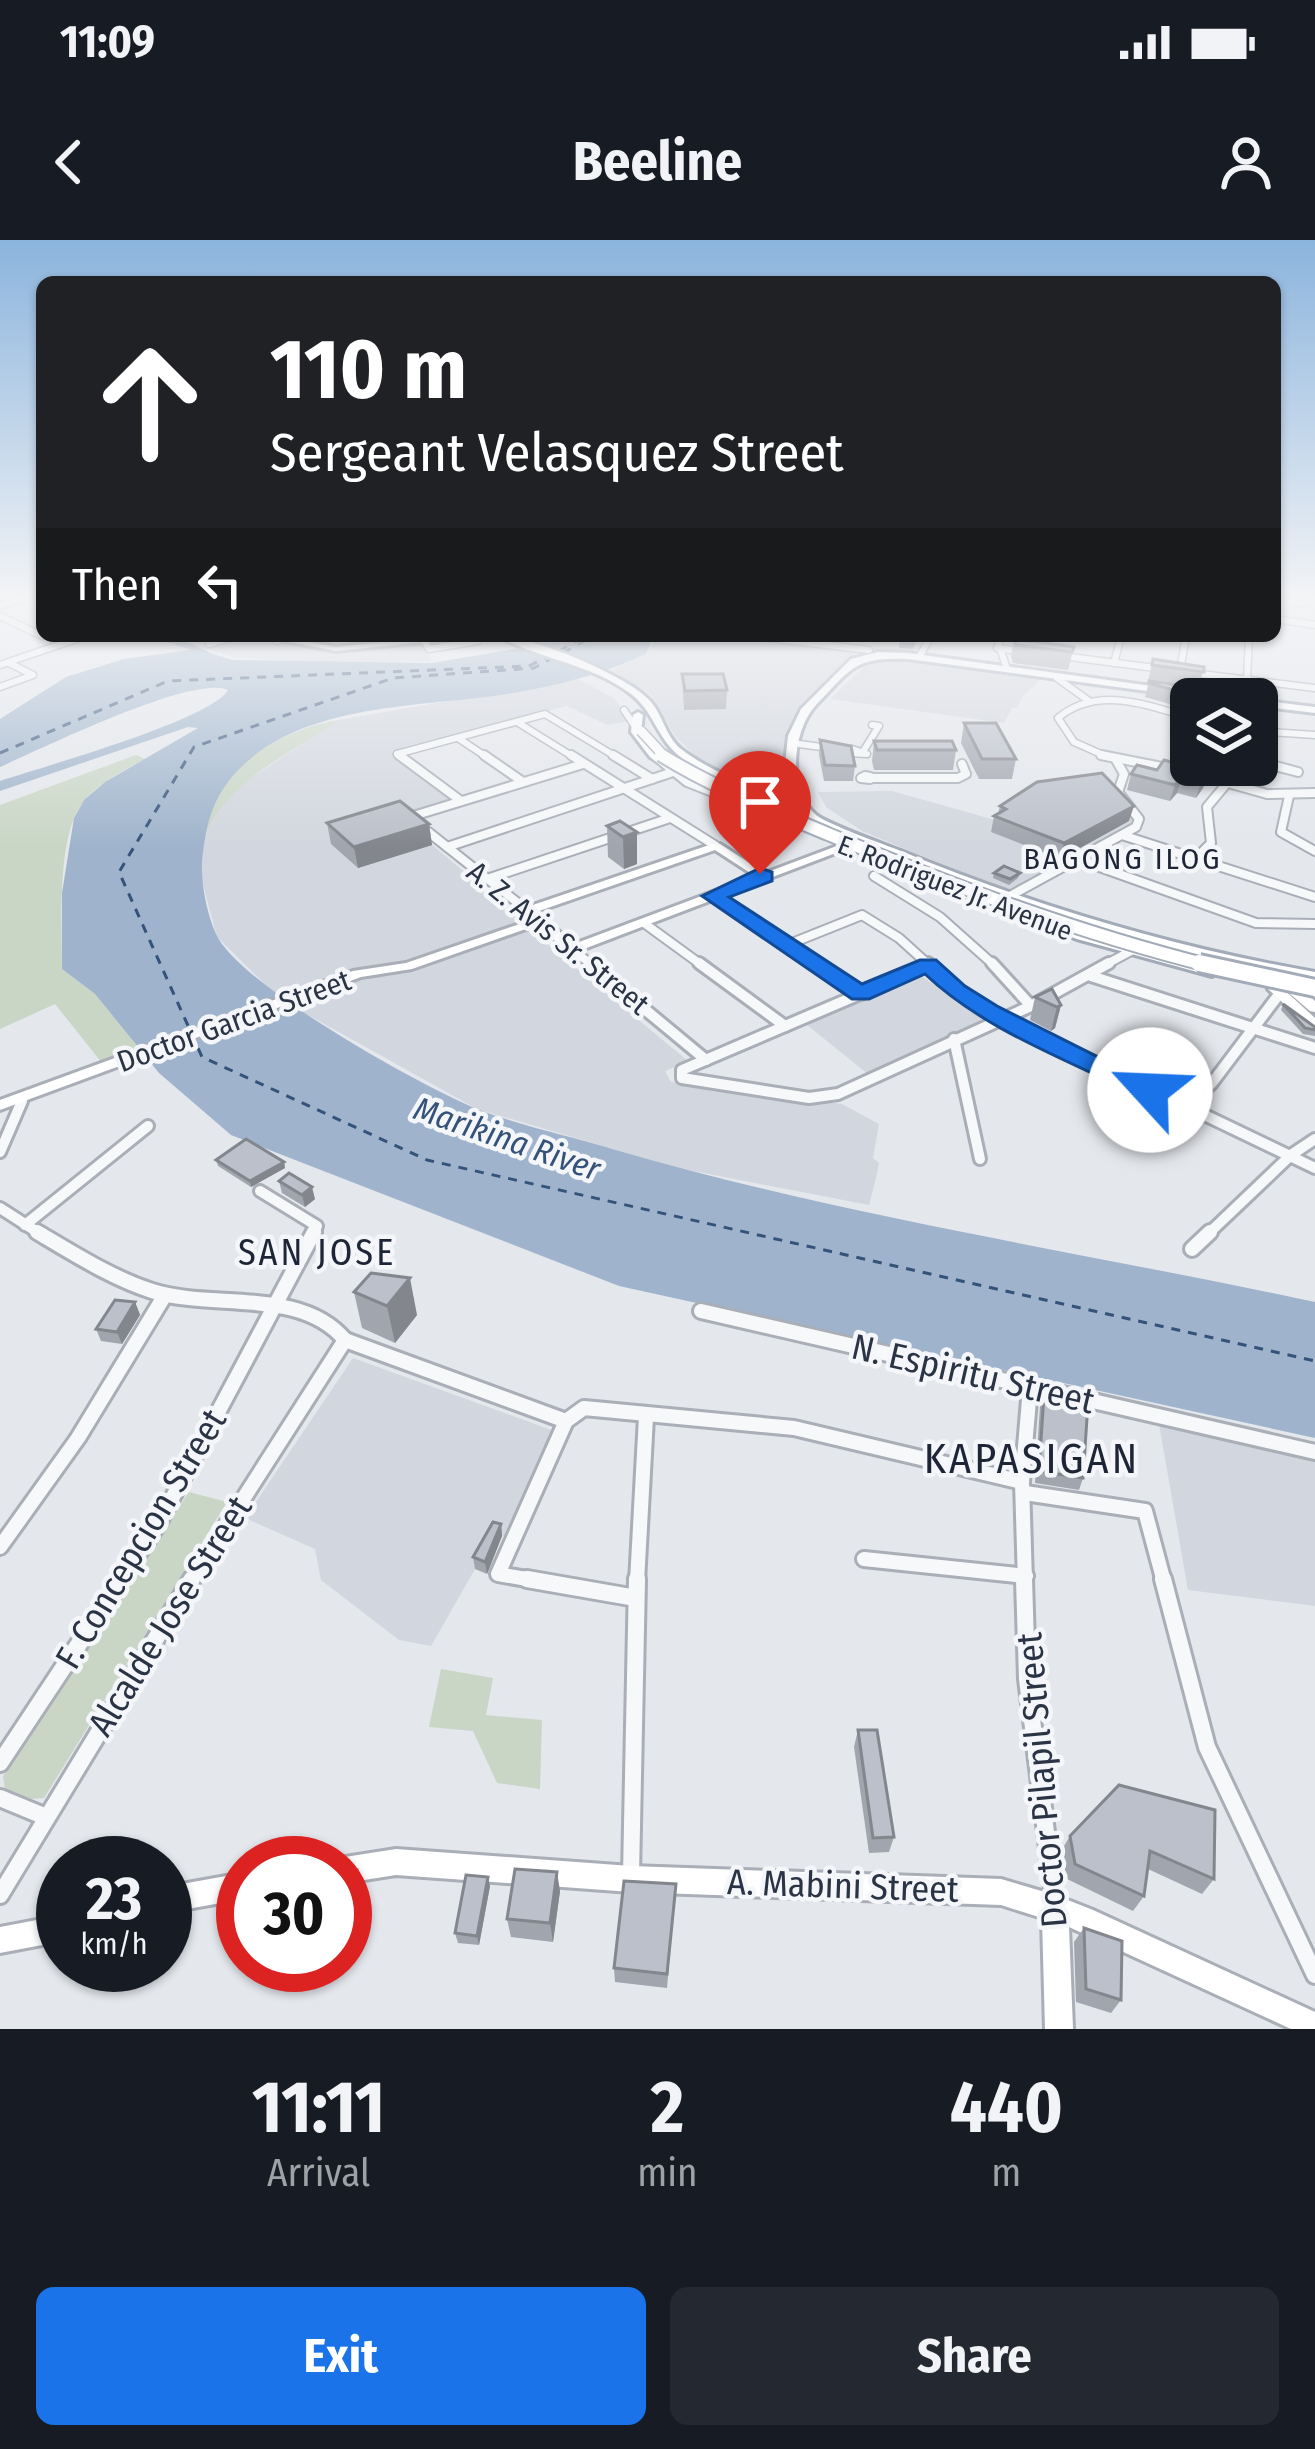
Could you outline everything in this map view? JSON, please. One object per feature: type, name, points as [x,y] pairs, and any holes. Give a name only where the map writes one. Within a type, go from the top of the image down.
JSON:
[{"type":"main road","points":[[585,679],[629,700],[638,713]]},
{"type":"main road","points":[[607,679],[628,688],[641,731],[659,754],[698,778],[955,889],[1140,949],[1315,985]]},
{"type":"main road","points":[[835,679],[805,711],[791,750],[793,783],[812,817],[843,846]]},
{"type":"main road","points":[[843,679],[808,717],[799,746],[800,777],[810,800],[826,817],[861,839]]},
{"type":"main road","points":[[1071,679],[1113,684]]},
{"type":"main road","points":[[1081,679],[1170,691]]},
{"type":"main road","points":[[1278,706],[1315,710]]},
{"type":"main road","name":"E. Rodriguez Jr. Avenue","points":[[638,713],[636,732],[642,742],[693,780],[843,846],[1087,931],[1288,972],[1315,985]]},
{"type":"main road","name":"E. Rodriguez Jr. Avenue","points":[[638,713],[677,752],[751,789],[1131,951],[1282,990],[1315,985]]},
{"type":"main road","points":[[751,789],[780,792],[793,783]]},
{"type":"street","points":[[1059,679],[1089,700]]},
{"type":"street","points":[[1278,684],[1315,688]]},
{"type":"street","points":[[1170,712],[1131,702],[1089,700],[1060,714],[1060,729],[1082,746],[1170,771]]},
{"type":"street","points":[[638,713],[637,742],[673,772],[743,804]]},
{"type":"street","points":[[584,764],[460,801],[397,754],[545,714],[652,778]]},
{"type":"street","points":[[517,722],[764,877]]},
{"type":"street","points":[[1278,732],[1315,735]]},
{"type":"street","points":[[458,738],[523,782]]},
{"type":"street","points":[[799,746],[856,751],[867,777],[958,778],[966,774],[962,764]]},
{"type":"street","points":[[1114,758],[1124,774]]},
{"type":"street","points":[[1124,774],[1146,766]]},
{"type":"street","points":[[1278,767],[1298,772]]},
{"type":"street","points":[[447,847],[673,772]]},
{"type":"street","points":[[1008,897],[1125,836],[1139,821],[1118,792],[1124,774]]},
{"type":"street","points":[[1196,858],[1211,843],[1207,807],[1221,786]]},
{"type":"street","points":[[1243,786],[1289,796],[1315,793]]},
{"type":"street","points":[[1289,796],[1280,832],[1315,851]]},
{"type":"street","name":"A. Z. Avis Sr. Street","points":[[460,801],[410,818],[706,1060]]},
{"type":"street","points":[[487,879],[670,818]]},
{"type":"street","points":[[1125,836],[1315,897]]},
{"type":"street","points":[[572,949],[861,839]]},
{"type":"street","name":"Doctor Garcia Street","points":[[0,1105],[358,974],[408,966],[716,846]]},
{"type":"street","points":[[1081,860],[1256,923],[1315,924]]},
{"type":"street","points":[[874,876],[951,923],[994,962],[1030,1006]]},
{"type":"street","points":[[713,896],[861,994]]},
{"type":"street","points":[[788,945],[862,915],[899,938],[961,994],[1000,1016],[1315,1168]]},
{"type":"street","points":[[644,922],[785,1026]]},
{"type":"street","points":[[928,964],[682,1070],[683,1080],[826,1096],[1030,1006],[1131,951]]},
{"type":"street","points":[[1270,969],[1282,990],[1315,1025]]},
{"type":"street","points":[[1186,1106],[1212,1082],[1253,1029],[1282,990],[1288,972]]},
{"type":"street","points":[[1091,976],[1315,1048]]},
{"type":"street","points":[[1282,990],[1315,1008]]},
{"type":"street","points":[[954,1039],[980,1160]]},
{"type":"street","points":[[0,1151],[22,1101]]},
{"type":"street","points":[[25,1225],[148,1126]]},
{"type":"street","points":[[1192,1249],[1315,1139]]},
{"type":"street","name":"F. Concepcion Street","points":[[0,1763],[159,1523],[317,1226],[260,1191]]},
{"type":"street","points":[[0,1208],[52,1244],[165,1295],[271,1308],[328,1322],[345,1340],[566,1421]]},
{"type":"street","points":[[0,1547],[78,1438],[165,1295]]},
{"type":"street","name":"N. Espiritu Street","points":[[701,1311],[1315,1452]]},
{"type":"street","name":"Alcalde Jose Street","points":[[0,1895],[201,1564],[345,1340]]},
{"type":"street","name":"Doctor Pilapil Street","points":[[1030,1388],[1023,1487],[1027,1679],[1055,1908],[1059,2029]]},
{"type":"street","points":[[636,1598],[498,1574],[566,1421],[584,1408],[815,1432],[1023,1487],[1145,1511],[1207,1747],[1315,1976]]},
{"type":"street","points":[[631,1879],[636,1598],[646,1417]]},
{"type":"street","points":[[864,1558],[1026,1576]]},
{"type":"street","points":[[0,1798],[46,1817]]},
{"type":"street","name":"A. Mabini Street","points":[[372,1866],[397,1862],[631,1879],[1001,1892],[1055,1908],[1315,2026]]},
{"type":"street","points":[[0,1940],[36,1933]]},
{"type":"shaded area","points":[[579,679],[614,698],[630,721],[607,725],[567,706],[392,752],[454,800],[399,817],[524,922],[420,960],[280,999],[217,937],[201,877],[204,837],[215,812],[242,784],[338,720]]},
{"type":"shaded area","points":[[626,679],[828,679],[797,709],[785,738],[785,785],[762,790],[702,763],[675,736],[650,694]]},
{"type":"shaded area","points":[[851,679],[1041,679],[1012,708],[1004,723],[830,699]]},
{"type":"shaded area","points":[[892,791],[995,820],[1128,811],[1134,820],[1125,833],[1011,893],[862,831],[826,807],[818,792]]},
{"type":"shaded area","points":[[529,929],[688,1061],[665,1071],[671,1082],[842,1104],[879,1124],[873,1158],[879,1163],[869,1205],[678,1168],[477,1109],[292,1006],[360,977],[402,973]]},
{"type":"shaded area","points":[[915,972],[987,1019],[868,1074],[802,1021]]},
{"type":"shaded area","points":[[353,1358],[554,1431],[507,1537],[495,1534],[431,1646],[399,1640],[321,1580],[315,1549],[245,1518]]},
{"type":"shaded area","points":[[1159,1424],[1315,1461],[1315,1606],[1188,1590]]},
{"type":"green space","points":[[338,720],[244,784],[228,799],[204,837],[219,792],[251,757],[293,733]]},
{"type":"green space","points":[[136,755],[145,759],[104,783],[83,802],[74,817],[64,858],[62,969],[95,994],[140,1050],[102,1063],[55,1004],[0,1029],[0,805]]},
{"type":"green space","points":[[189,1492],[227,1502],[44,1798],[5,1790],[3,1776]]},
{"type":"green space","points":[[441,1669],[493,1678],[486,1715],[542,1720],[540,1789],[497,1783],[473,1731],[429,1727]]},
{"type":"water","name":"Marikina River","points":[[62,679],[576,679],[507,694],[337,717],[276,741],[249,760],[227,783],[206,833],[204,889],[216,934],[259,980],[334,1032],[451,1097],[511,1121],[789,1195],[1315,1302],[1315,1438],[619,1286],[231,1135],[159,1073],[95,994],[62,969],[62,893],[74,818],[84,800],[105,782],[198,728],[188,727],[0,791],[0,781],[159,728],[215,702],[228,690],[210,688],[151,703],[0,767],[0,719]]},
{"type":"building","points":[[683,679],[724,679],[727,690],[685,691]]},
{"type":"building","points":[[964,723],[996,723],[1016,759],[982,759]]},
{"type":"building","points":[[820,740],[851,746],[855,766],[825,765]]},
{"type":"building","points":[[874,741],[952,741],[956,750],[877,750]]},
{"type":"building","points":[[1164,760],[1170,762],[1170,784],[1131,774],[1137,765],[1157,770]]},
{"type":"building","points":[[1102,773],[1134,806],[1064,843],[994,816],[1006,809],[1000,806],[1037,782]]},
{"type":"building","points":[[400,801],[429,824],[354,847],[327,823]]},
{"type":"building","points":[[620,821],[637,832],[623,837],[607,826]]},
{"type":"building","points":[[1004,866],[1020,873],[1010,879],[994,873]]},
{"type":"building","points":[[1052,989],[1061,1005],[1057,1007],[1035,997]]},
{"type":"building","points":[[1283,1004],[1315,1027],[1315,1030],[1305,1028]]},
{"type":"building","points":[[246,1139],[284,1162],[250,1181],[216,1160]]},
{"type":"building","points":[[289,1173],[312,1187],[302,1195],[279,1181]]},
{"type":"building","points":[[371,1273],[410,1278],[387,1306],[354,1292]]},
{"type":"building","points":[[115,1300],[135,1302],[117,1332],[96,1329]]},
{"type":"building","points":[[1044,1394],[1088,1403],[1083,1478],[1039,1471]]},
{"type":"building","points":[[493,1522],[501,1524],[485,1562],[473,1557]]},
{"type":"building","points":[[858,1730],[877,1730],[894,1837],[873,1838]]},
{"type":"building","points":[[1119,1785],[1215,1810],[1214,1879],[1150,1851],[1144,1896],[1075,1864],[1070,1836]]},
{"type":"building","points":[[515,1869],[557,1872],[550,1923],[507,1919]]},
{"type":"building","points":[[466,1875],[488,1877],[477,1936],[455,1933]]},
{"type":"building","points":[[624,1881],[676,1884],[667,1974],[614,1968]]},
{"type":"building","points":[[1084,1928],[1122,1941],[1121,2000],[1086,1989]]},
{"type":"ferry route","points":[[0,753],[168,681],[204,679]]},
{"type":"ferry route","points":[[389,679],[194,747],[119,872],[202,1057],[427,1160],[1315,1361]]},
{"type":"district","name":"BAGONG ILOG","points":[[1123,859]]},
{"type":"district","name":"SAN JOSE","points":[[317,1253]]},
{"type":"district","name":"KAPASIGAN","points":[[1032,1459]]},
{"type":"route","points":[[760,874],[764,877],[713,896],[861,994],[928,964],[957,992],[988,1011],[1150,1090]]}]
